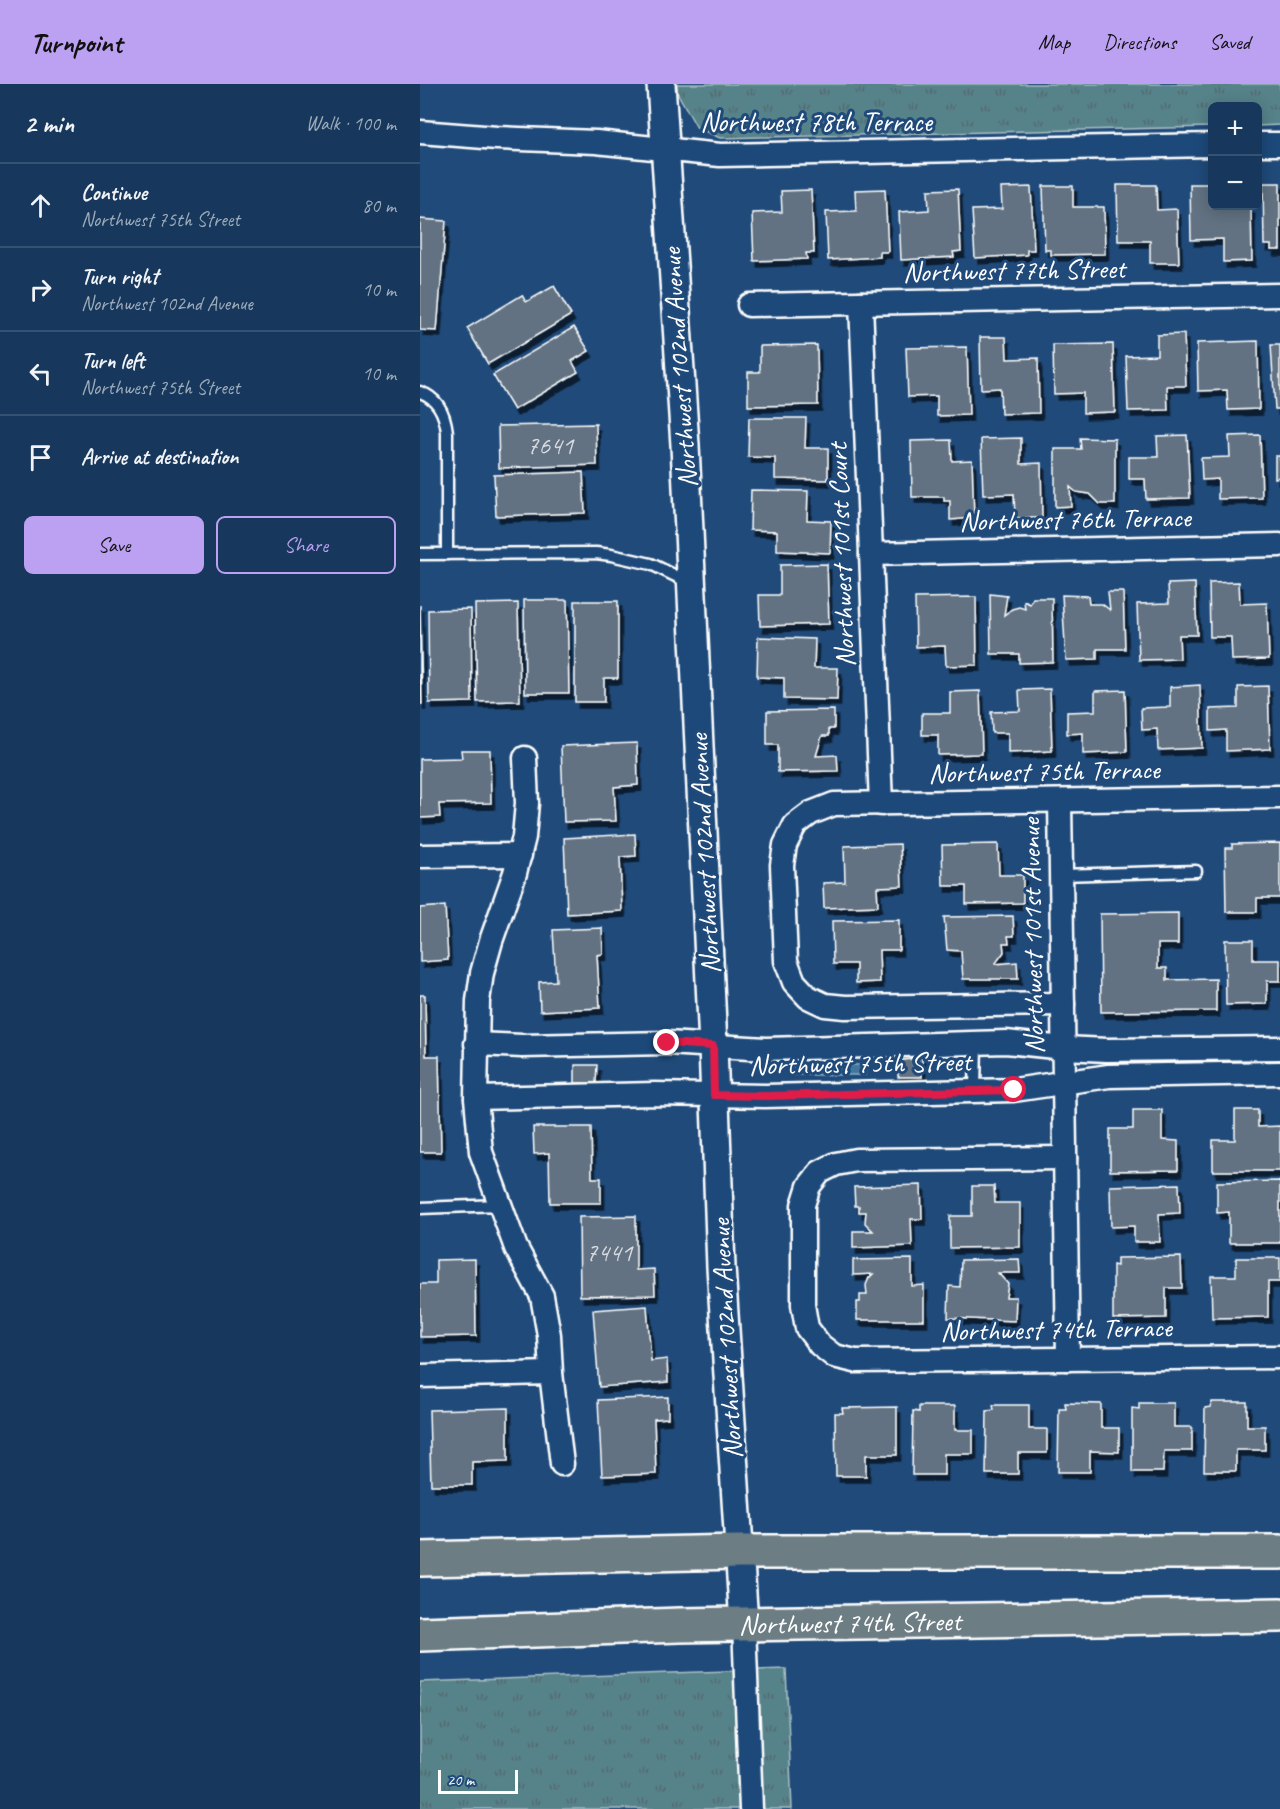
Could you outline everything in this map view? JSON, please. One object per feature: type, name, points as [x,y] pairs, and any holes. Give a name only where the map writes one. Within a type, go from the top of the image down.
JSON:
[{"type":"main road","points":[[420,1559],[740,1552],[1280,1552]]},
{"type":"main road","name":"Northwest 74th Street","points":[[420,1634],[744,1624],[1280,1615]]},
{"type":"street","name":"Northwest 102nd Avenue","points":[[661,84],[685,445],[721,1267],[744,1624]]},
{"type":"street","name":"Northwest 78th Terrace","points":[[420,132],[596,142],[720,155],[1208,145]]},
{"type":"street","points":[[1262,144],[1280,144]]},
{"type":"street","name":"Northwest 77th Street","points":[[749,305],[1280,295]]},
{"type":"street","name":"Northwest 101st Court","points":[[861,303],[881,804]]},
{"type":"street","name":"Northwest 76th Terrace","points":[[871,554],[1280,545]]},
{"type":"street","points":[[525,758],[526,821],[520,855],[482,973],[478,1001],[476,1098],[481,1152],[516,1248],[542,1296],[549,1335],[551,1373],[562,1464]]},
{"type":"street","name":"Northwest 75th Terrace","points":[[1063,1004],[845,1007],[825,1005],[808,997],[794,982],[786,961],[782,865],[785,845],[795,825],[811,813],[834,804],[1280,797]]},
{"type":"street","name":"Northwest 101st Avenue","points":[[1060,801],[1068,1359]]},
{"type":"street","points":[[420,856],[520,855]]},
{"type":"street","name":"Northwest 75th Street","points":[[476,1044],[522,1046],[667,1043],[766,1049],[1005,1042],[1107,1050],[1280,1048]]},
{"type":"street","name":"Northwest 75th Street","points":[[476,1098],[655,1094],[765,1096],[1014,1090],[1109,1076],[1280,1073]]},
{"type":"street","name":"Northwest 74th Terrace","points":[[1065,1158],[856,1160],[836,1164],[820,1172],[808,1186],[803,1205],[802,1305],[807,1328],[820,1345],[834,1356],[855,1361],[1280,1357]]},
{"type":"street","points":[[420,1376],[551,1373]]},
{"type":"street","points":[[744,1624],[751,1809]]},
{"type":"lane","points":[[420,392],[427,394],[440,407],[445,419],[447,432],[447,554]]},
{"type":"lane","points":[[420,554],[596,553],[651,564],[692,583]]},
{"type":"lane","points":[[1061,875],[1196,871]]},
{"type":"lane","points":[[975,1091],[976,1043]]},
{"type":"lane","points":[[420,1208],[500,1205]]},
{"type":"green space","points":[[677,84],[1280,84],[1280,125],[1262,126],[1262,102],[1208,102],[1208,127],[720,138],[697,128],[678,94]]},
{"type":"green space","points":[[786,1669],[792,1809],[420,1809],[420,1682]]},
{"type":"water","points":[[1280,1058],[1280,1064],[1205,1064],[1205,1059]]},
{"type":"water","points":[[792,1065],[865,1065],[865,1075],[793,1075]]},
{"type":"building","points":[[1263,183],[1280,183],[1280,250],[1271,250],[1271,245],[1264,245]]},
{"type":"building","points":[[1190,184],[1208,184],[1208,210],[1251,210],[1252,261],[1223,262],[1223,239],[1191,240]]},
{"type":"building","points":[[1117,185],[1156,185],[1157,210],[1177,209],[1179,263],[1150,263],[1150,241],[1118,241]]},
{"type":"building","points":[[1043,186],[1073,186],[1073,207],[1104,207],[1105,254],[1051,255],[1051,250],[1045,250]]},
{"type":"building","points":[[1031,187],[1034,250],[1027,250],[1027,255],[975,258],[972,210],[1002,209],[1001,188]]},
{"type":"building","points":[[885,189],[888,252],[880,252],[880,257],[828,260],[826,212],[856,211],[855,190]]},
{"type":"building","points":[[958,189],[961,251],[953,252],[954,257],[901,260],[899,212],[929,210],[928,190]]},
{"type":"building","points":[[811,190],[814,253],[806,253],[807,259],[754,261],[752,213],[782,212],[781,191]]},
{"type":"building","points":[[420,219],[446,221],[437,331],[420,330]]},
{"type":"building","points":[[554,286],[571,315],[488,364],[467,328],[522,295],[526,302]]},
{"type":"building","points":[[574,327],[589,351],[572,361],[578,372],[514,410],[493,375]]},
{"type":"building","points":[[1184,334],[1186,386],[1167,386],[1168,410],[1128,411],[1126,356],[1157,355],[1157,335]]},
{"type":"building","points":[[980,337],[1006,337],[1007,359],[1038,358],[1039,413],[1001,414],[1000,388],[981,389]]},
{"type":"building","points":[[1258,341],[1259,409],[1228,410],[1227,390],[1198,391],[1197,343]]},
{"type":"building","points":[[1113,344],[1115,412],[1083,413],[1083,393],[1054,394],[1053,345]]},
{"type":"building","points":[[817,345],[818,405],[748,406],[748,372],[760,372],[760,346]]},
{"type":"building","points":[[1271,345],[1280,345],[1280,409],[1275,409]]},
{"type":"building","points":[[967,347],[969,415],[937,416],[937,396],[908,397],[906,348]]},
{"type":"building","points":[[749,418],[806,418],[805,448],[828,448],[828,480],[775,479],[775,458],[748,457]]},
{"type":"building","points":[[596,424],[597,465],[499,468],[498,426]]},
{"type":"building","points":[[1187,435],[1190,498],[1146,499],[1145,479],[1129,479],[1129,457],[1158,457],[1157,436]]},
{"type":"building","points":[[1260,435],[1262,498],[1218,499],[1218,479],[1202,480],[1201,458],[1230,457],[1229,436]]},
{"type":"building","points":[[1021,438],[1021,464],[1041,463],[1042,518],[1015,518],[1014,494],[983,495],[981,439]]},
{"type":"building","points":[[1080,438],[1115,439],[1115,504],[1100,504],[1090,494],[1076,492],[1070,487],[1071,506],[1055,507],[1055,449],[1081,449]]},
{"type":"building","points":[[951,440],[952,461],[972,460],[974,518],[950,520],[950,501],[944,501],[944,497],[912,497],[911,441]]},
{"type":"building","points":[[1275,456],[1280,456],[1280,477],[1275,478]]},
{"type":"building","points":[[583,472],[585,513],[496,516],[494,475]]},
{"type":"building","points":[[751,490],[808,491],[807,520],[831,521],[830,553],[777,551],[777,531],[750,530]]},
{"type":"building","points":[[827,564],[829,624],[760,626],[759,595],[780,595],[780,565]]},
{"type":"building","points":[[1239,582],[1240,604],[1267,603],[1269,659],[1232,660],[1231,637],[1210,637],[1209,583]]},
{"type":"building","points":[[1195,583],[1197,635],[1179,635],[1180,659],[1139,660],[1137,604],[1169,603],[1168,584]]},
{"type":"building","points":[[1108,592],[1123,592],[1125,649],[1097,649],[1097,659],[1066,660],[1062,595],[1088,596],[1089,604],[1102,604],[1110,610]]},
{"type":"building","points":[[990,594],[1007,596],[1004,615],[1019,607],[1025,609],[1024,601],[1030,604],[1033,598],[1052,598],[1053,662],[1019,663],[1019,654],[991,654]]},
{"type":"building","points":[[976,597],[977,665],[946,666],[945,646],[916,647],[915,598]]},
{"type":"building","points":[[524,600],[567,600],[569,693],[525,693]]},
{"type":"building","points":[[575,601],[618,601],[618,678],[604,678],[604,702],[575,702]]},
{"type":"building","points":[[518,603],[520,701],[477,702],[475,604]]},
{"type":"building","points":[[420,605],[422,704],[420,704]]},
{"type":"building","points":[[471,609],[472,702],[429,703],[428,610]]},
{"type":"building","points":[[758,637],[815,639],[814,668],[838,668],[837,700],[784,699],[784,678],[757,677]]},
{"type":"building","points":[[1200,685],[1202,748],[1158,750],[1157,729],[1142,730],[1141,708],[1170,707],[1170,687]]},
{"type":"building","points":[[1268,686],[1270,749],[1226,751],[1226,730],[1210,731],[1210,709],[1238,708],[1238,687]]},
{"type":"building","points":[[1050,689],[1052,751],[1008,753],[1008,733],[992,733],[991,712],[1020,711],[1019,690]]},
{"type":"building","points":[[1125,690],[1127,752],[1083,754],[1083,733],[1067,734],[1067,712],[1095,711],[1095,691]]},
{"type":"building","points":[[980,691],[982,754],[938,755],[938,735],[922,735],[922,713],[950,713],[950,692]]},
{"type":"building","points":[[834,710],[834,729],[829,729],[829,736],[822,736],[816,756],[837,755],[838,771],[778,772],[778,745],[767,745],[767,711]]},
{"type":"building","points":[[637,743],[638,785],[614,787],[616,821],[564,822],[561,746]]},
{"type":"building","points":[[461,750],[490,750],[491,803],[439,804],[440,817],[420,818],[420,759],[462,758]]},
{"type":"building","points":[[635,834],[636,856],[620,857],[622,911],[567,914],[564,838]]},
{"type":"building","points":[[1280,843],[1280,898],[1257,898],[1257,912],[1226,912],[1225,848],[1232,848],[1232,844]]},
{"type":"building","points":[[900,844],[902,886],[877,887],[878,906],[824,908],[823,883],[845,882],[844,846]]},
{"type":"building","points":[[998,844],[999,875],[1023,875],[1023,903],[966,904],[966,886],[943,886],[942,845]]},
{"type":"building","points":[[445,906],[448,960],[420,962],[420,908]]},
{"type":"building","points":[[1178,913],[1178,944],[1158,944],[1158,968],[1167,968],[1167,980],[1216,979],[1216,1011],[1101,1012],[1100,914]]},
{"type":"building","points":[[1013,916],[1014,936],[1008,936],[1009,943],[1003,943],[1004,952],[995,964],[1017,962],[1018,979],[963,979],[961,951],[947,950],[944,917]]},
{"type":"building","points":[[899,920],[899,950],[879,950],[880,982],[856,983],[856,964],[833,964],[832,921]]},
{"type":"building","points":[[602,928],[603,954],[597,955],[600,1008],[540,1011],[539,982],[556,981],[553,930]]},
{"type":"building","points":[[1225,940],[1253,940],[1253,960],[1280,960],[1280,981],[1267,981],[1267,1004],[1226,1005]]},
{"type":"building","points":[[420,995],[425,995],[426,1056],[439,1056],[441,1152],[420,1152]]},
{"type":"building","points":[[922,1057],[922,1077],[898,1077],[898,1061]]},
{"type":"building","points":[[575,1065],[597,1065],[596,1083],[575,1083]]},
{"type":"building","points":[[1133,1110],[1162,1110],[1162,1140],[1178,1141],[1178,1170],[1110,1171],[1110,1129],[1133,1129]]},
{"type":"building","points":[[1235,1110],[1258,1110],[1258,1127],[1280,1126],[1280,1171],[1213,1171],[1213,1140],[1235,1140]]},
{"type":"building","points":[[533,1127],[591,1127],[592,1178],[601,1178],[601,1203],[550,1203],[549,1153],[534,1154]]},
{"type":"building","points":[[1280,1181],[1280,1243],[1229,1243],[1229,1212],[1217,1213],[1217,1182]]},
{"type":"building","points":[[1179,1184],[1180,1213],[1159,1214],[1160,1242],[1134,1242],[1134,1226],[1111,1227],[1110,1186]]},
{"type":"building","points":[[921,1185],[922,1219],[911,1219],[912,1246],[853,1248],[853,1231],[873,1231],[865,1223],[866,1212],[859,1212],[859,1206],[855,1206],[854,1187]]},
{"type":"building","points":[[972,1186],[994,1186],[995,1203],[1020,1203],[1020,1247],[950,1248],[950,1216],[972,1216]]},
{"type":"building","points":[[636,1216],[636,1270],[654,1269],[655,1295],[580,1296],[579,1217]]},
{"type":"building","points":[[1181,1257],[1182,1288],[1166,1288],[1166,1318],[1113,1319],[1113,1265],[1117,1266],[1117,1258]]},
{"type":"building","points":[[1236,1258],[1280,1258],[1280,1282],[1268,1282],[1268,1317],[1212,1318],[1211,1276],[1236,1276]]},
{"type":"building","points":[[475,1259],[476,1336],[420,1337],[420,1284],[436,1284],[436,1260]]},
{"type":"building","points":[[912,1259],[912,1286],[924,1285],[924,1320],[857,1320],[857,1302],[860,1302],[860,1295],[867,1295],[866,1285],[873,1274],[853,1275],[853,1260]]},
{"type":"building","points":[[1019,1259],[1020,1273],[998,1273],[1008,1284],[1006,1297],[1016,1297],[1015,1321],[948,1318],[949,1286],[960,1287],[961,1260]]},
{"type":"building","points":[[647,1306],[651,1361],[667,1359],[668,1382],[599,1387],[593,1310]]},
{"type":"building","points":[[668,1397],[668,1418],[654,1419],[656,1474],[602,1476],[598,1400]]},
{"type":"building","points":[[1212,1402],[1247,1402],[1247,1426],[1265,1426],[1265,1450],[1236,1450],[1236,1471],[1204,1471],[1205,1408],[1211,1407]]},
{"type":"building","points":[[1065,1403],[1101,1404],[1101,1428],[1119,1428],[1119,1452],[1090,1451],[1090,1472],[1058,1472],[1059,1409],[1066,1409]]},
{"type":"building","points":[[1139,1403],[1174,1403],[1174,1427],[1192,1427],[1192,1451],[1164,1451],[1163,1472],[1132,1472],[1132,1408],[1139,1409]]},
{"type":"building","points":[[993,1405],[1029,1405],[1029,1429],[1047,1429],[1047,1453],[1018,1453],[1018,1474],[986,1474],[987,1411],[994,1410]]},
{"type":"building","points":[[919,1406],[955,1406],[955,1430],[973,1430],[973,1454],[944,1454],[944,1475],[912,1475],[913,1411],[919,1412]]},
{"type":"building","points":[[897,1407],[897,1455],[866,1455],[866,1476],[836,1476],[835,1413],[843,1413],[842,1408]]},
{"type":"building","points":[[508,1408],[508,1461],[472,1462],[472,1485],[431,1485],[429,1410]]},
{"type":"route","points":[[667,1043],[713,1046],[714,1095],[765,1096],[1014,1090]]}]
